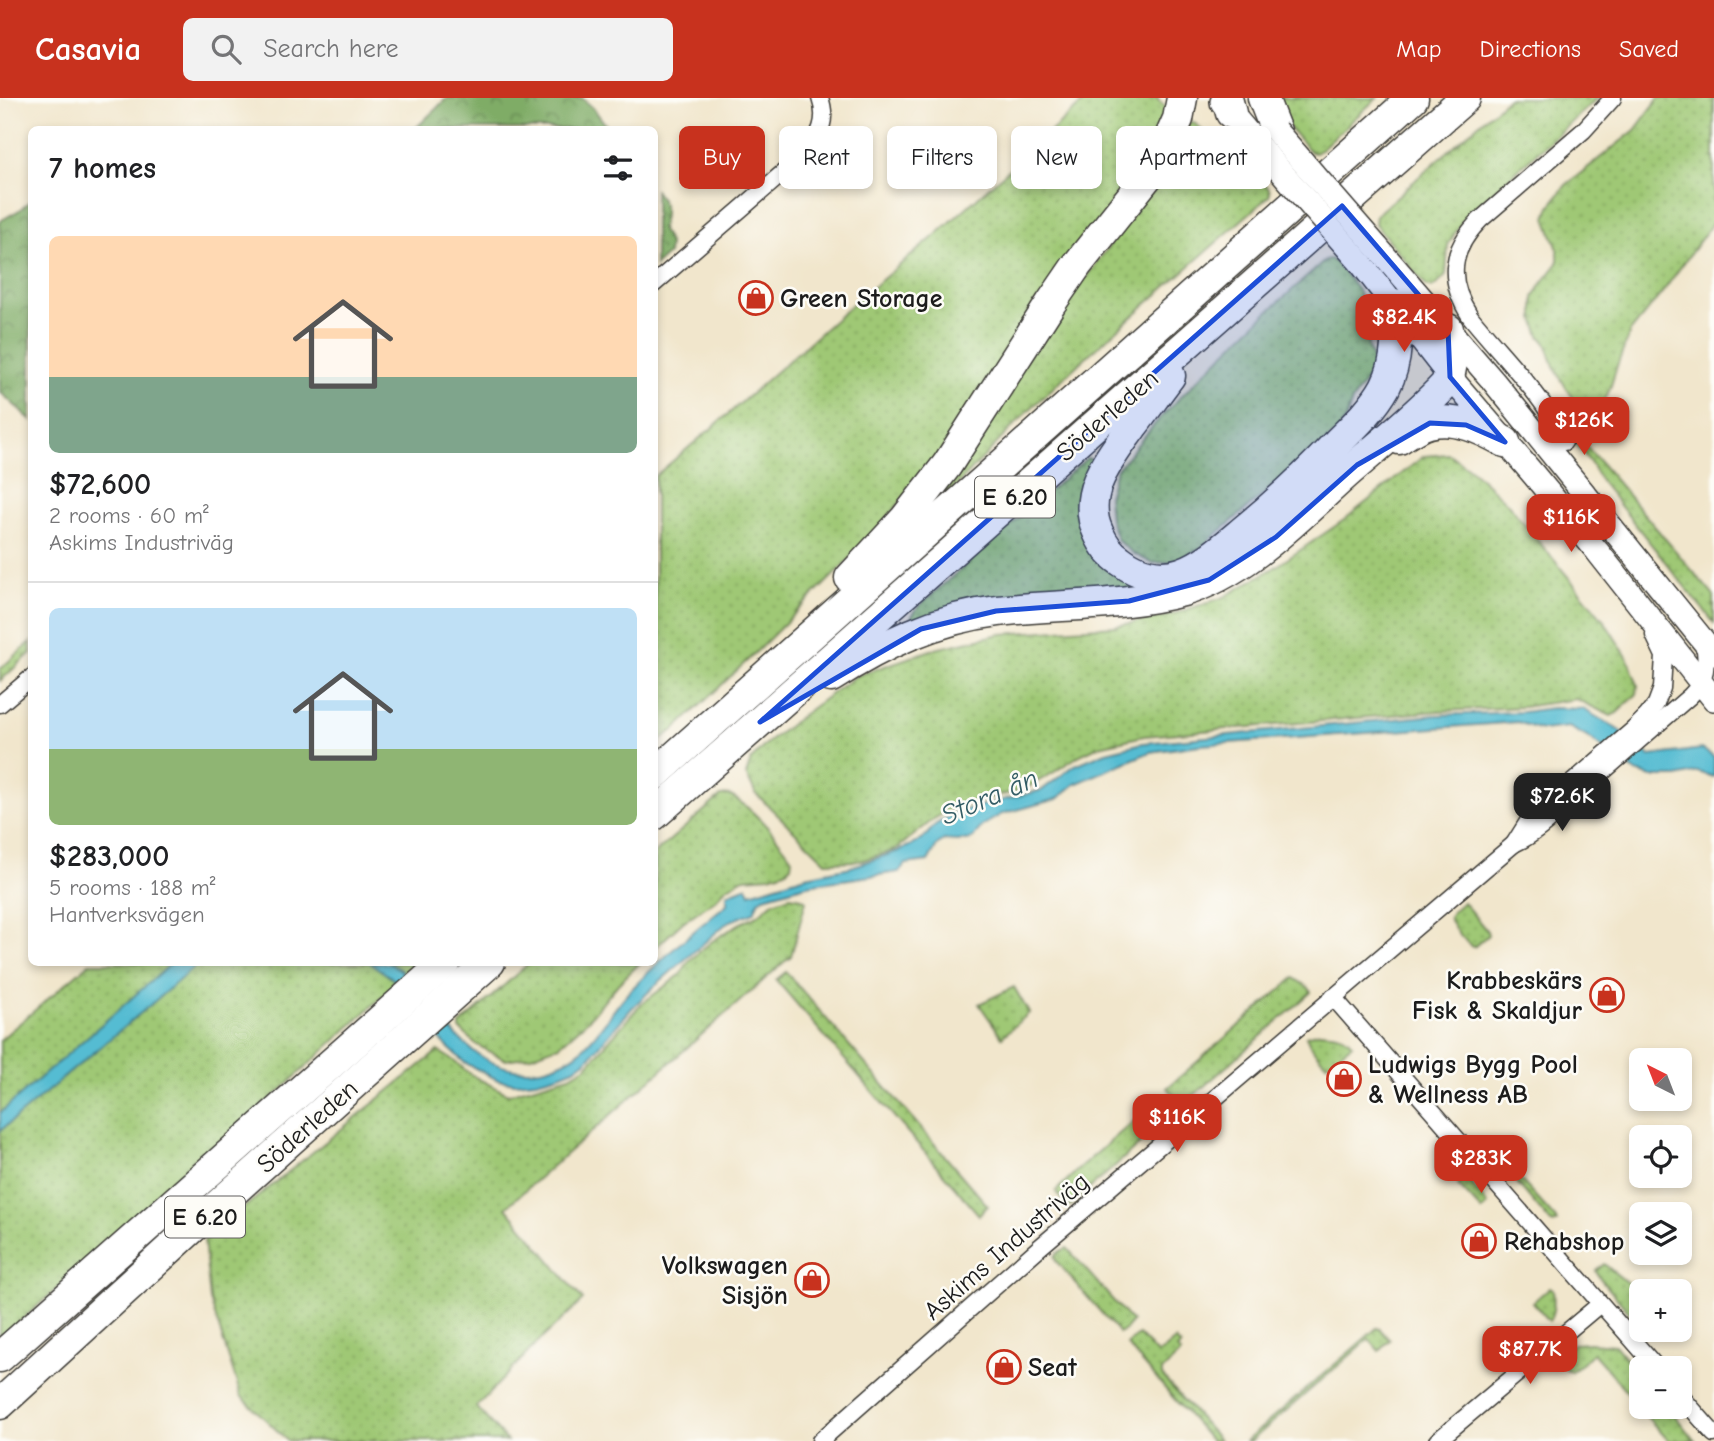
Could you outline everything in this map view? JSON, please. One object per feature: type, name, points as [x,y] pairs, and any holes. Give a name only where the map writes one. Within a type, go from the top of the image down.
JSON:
[{"type":"highway","points":[[744,695],[905,519],[947,465],[1077,265],[1159,162],[1178,119],[1182,98]]},
{"type":"highway","points":[[1263,98],[1266,126]]},
{"type":"highway","name":"Söderleden","points":[[658,771],[1413,98]]},
{"type":"highway","name":"Söderleden","points":[[658,811],[1465,98]]},
{"type":"highway","points":[[1203,330],[1100,474],[1093,498],[1093,521],[1102,542],[1119,560],[1144,573],[1169,576],[1210,557],[1280,501],[1350,430],[1377,400],[1394,364],[1397,334],[1394,304]]},
{"type":"highway","points":[[760,722],[856,662],[921,629],[956,618],[996,611],[1129,601],[1184,590],[1209,580],[1276,537],[1438,393],[1450,377],[1452,354],[1448,329]]},
{"type":"highway","points":[[1357,465],[1430,423],[1466,425],[1482,429],[1506,442]]},
{"type":"highway","name":"Söderleden","points":[[0,1404],[200,1221],[402,1022],[424,983],[442,966]]},
{"type":"highway","name":"Söderleden","points":[[0,1357],[402,1022],[444,1005],[486,966]]},
{"type":"street","points":[[658,281],[806,153],[819,137],[823,120],[820,98]]},
{"type":"street","points":[[1578,485],[1560,430],[1463,305],[1456,284],[1455,258],[1468,232],[1583,131],[1614,98]]},
{"type":"street","points":[[1231,102],[1255,126]]},
{"type":"street","points":[[1271,142],[1377,247],[1487,373],[1709,648],[1705,671],[1708,692]]},
{"type":"street","points":[[1271,143],[1450,377],[1597,551],[1708,692]]},
{"type":"street","name":"Askims Industriväg","points":[[1640,608],[1664,656],[1662,688],[1640,732]]},
{"type":"street","points":[[0,704],[28,680]]},
{"type":"street","name":"Askims Industriväg","points":[[820,1441],[1040,1247],[1333,997],[1514,844],[1531,836],[1569,798],[1590,783],[1603,763],[1690,696],[1708,692]]},
{"type":"street","points":[[1333,997],[1646,1356]]},
{"type":"street","points":[[1437,1441],[1600,1304]]},
{"type":"street","points":[[1692,1409],[1714,1434]]},
{"type":"highlighted area","points":[[1342,206],[1448,329],[1450,377],[1505,442],[1466,425],[1430,423],[1357,465],[1276,537],[1209,580],[1129,601],[996,611],[921,629],[760,722]]},
{"type":"green space","points":[[447,98],[582,98],[607,126],[418,126]]},
{"type":"green space","points":[[1088,98],[1158,98],[1167,108],[1172,119],[1167,126],[1116,126],[1116,189],[1125,189],[971,416],[868,541],[749,659],[658,743],[658,473],[987,189],[997,189],[997,180],[1011,167],[1011,189],[1102,189],[1102,126],[1057,126]]},
{"type":"green space","points":[[1272,98],[1377,98],[1315,153],[1311,152],[1283,121]]},
{"type":"green space","points":[[1508,98],[1598,98],[1464,218],[1448,245],[1446,275],[1432,288],[1426,286],[1375,224],[1376,215]]},
{"type":"green space","points":[[1659,98],[1714,98],[1714,221],[1630,332],[1600,409],[1582,411],[1554,366],[1534,319],[1534,297],[1558,263],[1558,250],[1546,218],[1550,206],[1566,185],[1635,130]]},
{"type":"green space","points":[[1156,189],[1269,189],[1270,194],[1086,357],[1027,412],[960,482],[905,532],[1048,328],[1145,198]]},
{"type":"green space","points":[[658,195],[664,209],[661,229],[669,243],[668,254],[658,263]]},
{"type":"green space","points":[[28,203],[28,417],[0,392],[0,221]]},
{"type":"green space","points":[[1327,259],[1331,259],[1341,269],[1358,290],[1367,320],[1368,348],[1373,361],[1373,369],[1352,401],[1346,419],[1337,432],[1198,550],[1172,562],[1152,563],[1134,554],[1118,541],[1110,519],[1108,496],[1116,470],[1160,418],[1206,371]]},
{"type":"green space","points":[[1576,434],[1714,596],[1714,623],[1602,483],[1573,439]]},
{"type":"green space","points":[[1449,454],[1474,472],[1507,503],[1603,619],[1627,657],[1638,685],[1637,694],[1617,713],[1611,716],[1576,699],[1523,707],[1439,711],[1144,736],[1099,746],[1026,788],[957,805],[934,819],[895,850],[860,861],[826,862],[756,794],[746,775],[751,760],[765,745],[856,676],[931,650],[1000,634],[1115,626],[1171,615],[1224,597],[1277,566],[1344,520],[1424,456]]},
{"type":"green space","points":[[1087,458],[1093,460],[1089,473],[1079,487],[1079,525],[1089,548],[1101,563],[1139,588],[911,620],[918,607]]},
{"type":"green space","points":[[28,645],[28,656],[0,681],[0,669]]},
{"type":"green space","points":[[729,795],[755,814],[792,858],[791,866],[770,876],[744,878],[726,888],[715,900],[683,922],[658,945],[658,850],[721,796]]},
{"type":"green space","points":[[790,896],[806,901],[791,956],[506,1207],[583,1300],[537,1343],[476,1407],[507,1441],[288,1441],[241,1396],[210,1300],[204,1240],[438,1051],[471,1075],[508,1094],[570,1076],[587,1066],[640,1005],[680,975],[689,961],[711,942],[758,915],[773,902]]},
{"type":"green space","points":[[1463,902],[1488,935],[1474,947],[1451,923],[1451,913]]},
{"type":"green space","points":[[86,966],[416,966],[271,1099],[0,1339],[0,1040]]},
{"type":"green space","points":[[526,966],[637,966],[588,1020],[560,1045],[531,1056],[506,1060],[477,1045],[460,1029],[460,1025]]},
{"type":"green space","points":[[786,972],[988,1206],[979,1215],[776,980]]},
{"type":"green space","points":[[1294,978],[1311,992],[1184,1104],[1167,1088]]},
{"type":"green space","points":[[1014,987],[1029,1013],[1002,1037],[979,1004]]},
{"type":"green space","points":[[1320,1032],[1342,1036],[1352,1044],[1326,1064],[1311,1047],[1306,1036]]},
{"type":"green space","points":[[1157,1101],[1168,1116],[1162,1124],[1070,1206],[1065,1204],[1056,1191]]},
{"type":"green space","points":[[1508,1167],[1557,1222],[1551,1223],[1506,1170]]},
{"type":"green space","points":[[1466,1177],[1488,1205],[1482,1211],[1458,1185]]},
{"type":"green space","points":[[1067,1248],[1132,1322],[1124,1331],[1119,1333],[1056,1261],[1055,1256]]},
{"type":"green space","points":[[1604,1264],[1629,1284],[1629,1313],[1599,1277],[1596,1271]]},
{"type":"green space","points":[[1550,1287],[1553,1289],[1554,1301],[1549,1321],[1533,1302]]},
{"type":"green space","points":[[1377,1328],[1390,1340],[1379,1351],[1369,1339],[1251,1441],[1246,1441]]},
{"type":"green space","points":[[1139,1335],[1156,1353],[1175,1340],[1181,1346],[1177,1349],[1181,1353],[1162,1371],[1162,1376],[1220,1441],[1211,1441],[1127,1345]]},
{"type":"green space","points":[[1573,1344],[1615,1345],[1629,1362],[1629,1394],[1593,1353],[1571,1372],[1564,1367],[1560,1354]]},
{"type":"green space","points":[[1649,1419],[1678,1419],[1695,1441],[1669,1441]]},
{"type":"water","points":[[1552,708],[1583,709],[1627,735],[1650,756],[1702,749],[1714,757],[1714,777],[1698,772],[1677,777],[1652,777],[1636,772],[1569,727],[1541,730],[1518,722],[1200,745],[1150,752],[1075,784],[1057,799],[1002,814],[982,826],[972,839],[944,840],[937,845],[928,861],[906,864],[899,872],[807,885],[764,897],[758,902],[754,912],[728,922],[658,983],[632,1008],[588,1059],[574,1069],[536,1081],[515,1083],[498,1080],[465,1063],[437,1037],[392,978],[374,966],[394,966],[402,971],[453,1032],[483,1057],[500,1066],[519,1070],[546,1068],[567,1060],[580,1051],[639,982],[727,904],[727,894],[747,886],[750,893],[806,876],[851,867],[896,852],[922,840],[935,825],[956,812],[1042,790],[1075,765],[1106,752],[1143,743],[1437,715],[1523,712]]},
{"type":"water","points":[[168,966],[196,966],[0,1131],[0,1113]]},
{"type":"place","name":"Green Storage","points":[[756,298]]},
{"type":"place","name":"Krabbeskärs Fisk & Skaldjur","points":[[1607,995]]},
{"type":"place","name":"Ludwigs Bygg Pool & Wellness AB","points":[[1344,1079]]},
{"type":"place","name":"Rehabshop","points":[[1479,1241]]},
{"type":"place","name":"Volkswagen Sisjön","points":[[812,1280]]},
{"type":"place","name":"Seat","points":[[1004,1367]]},
{"type":"water label","name":"Stora ån","points":[[989,796]]}]
